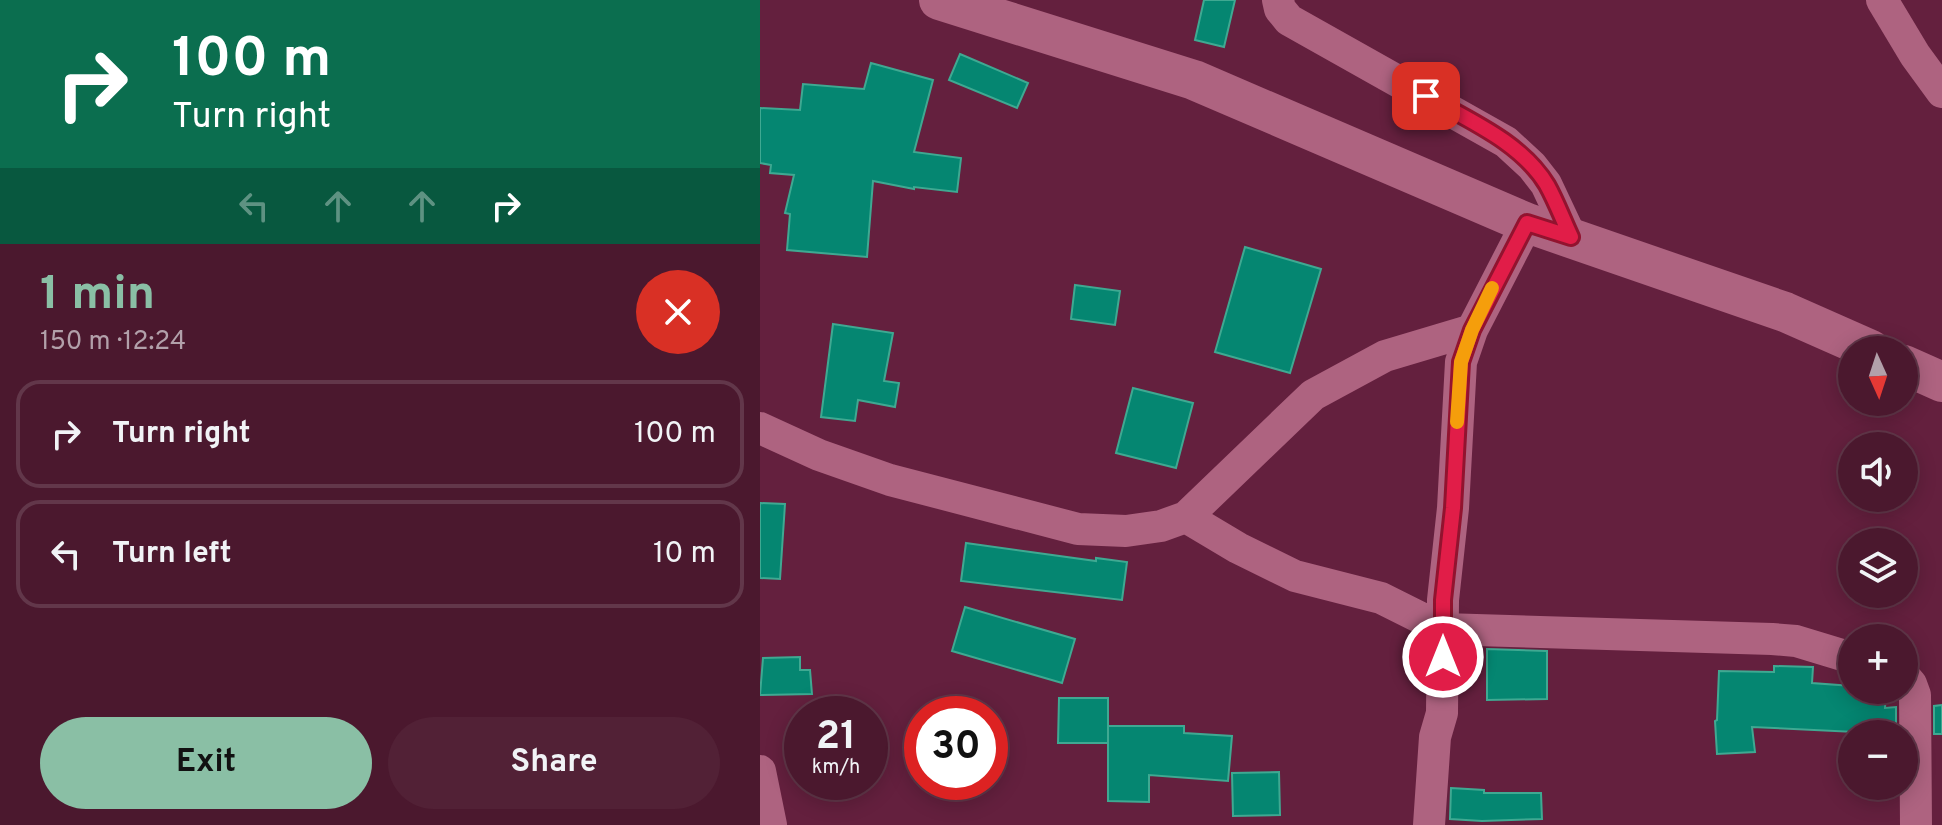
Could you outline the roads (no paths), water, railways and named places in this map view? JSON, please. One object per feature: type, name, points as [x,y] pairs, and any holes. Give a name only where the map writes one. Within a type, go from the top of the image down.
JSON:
[{"type":"street","points":[[939,0],[1194,80],[1527,223],[1785,312],[1839,336]]},
{"type":"street","points":[[1278,0],[1280,9],[1289,20],[1506,142],[1546,184],[1571,237]]},
{"type":"street","points":[[1882,0],[1915,55],[1942,92]]},
{"type":"street","points":[[1429,825],[1435,737],[1442,713],[1443,600],[1453,508],[1461,362],[1472,330],[1527,223]]},
{"type":"street","points":[[760,428],[819,455],[890,480],[1078,529],[1126,531],[1161,526],[1186,517],[1313,395],[1385,356],[1472,330]]},
{"type":"street","points":[[1918,371],[1942,382]]},
{"type":"street","points":[[1186,517],[1238,548],[1295,576],[1381,598],[1443,629],[1772,639],[1796,641],[1838,654]]},
{"type":"street","points":[[1915,704],[1916,825]]},
{"type":"street","points":[[760,771],[771,825]]}]
